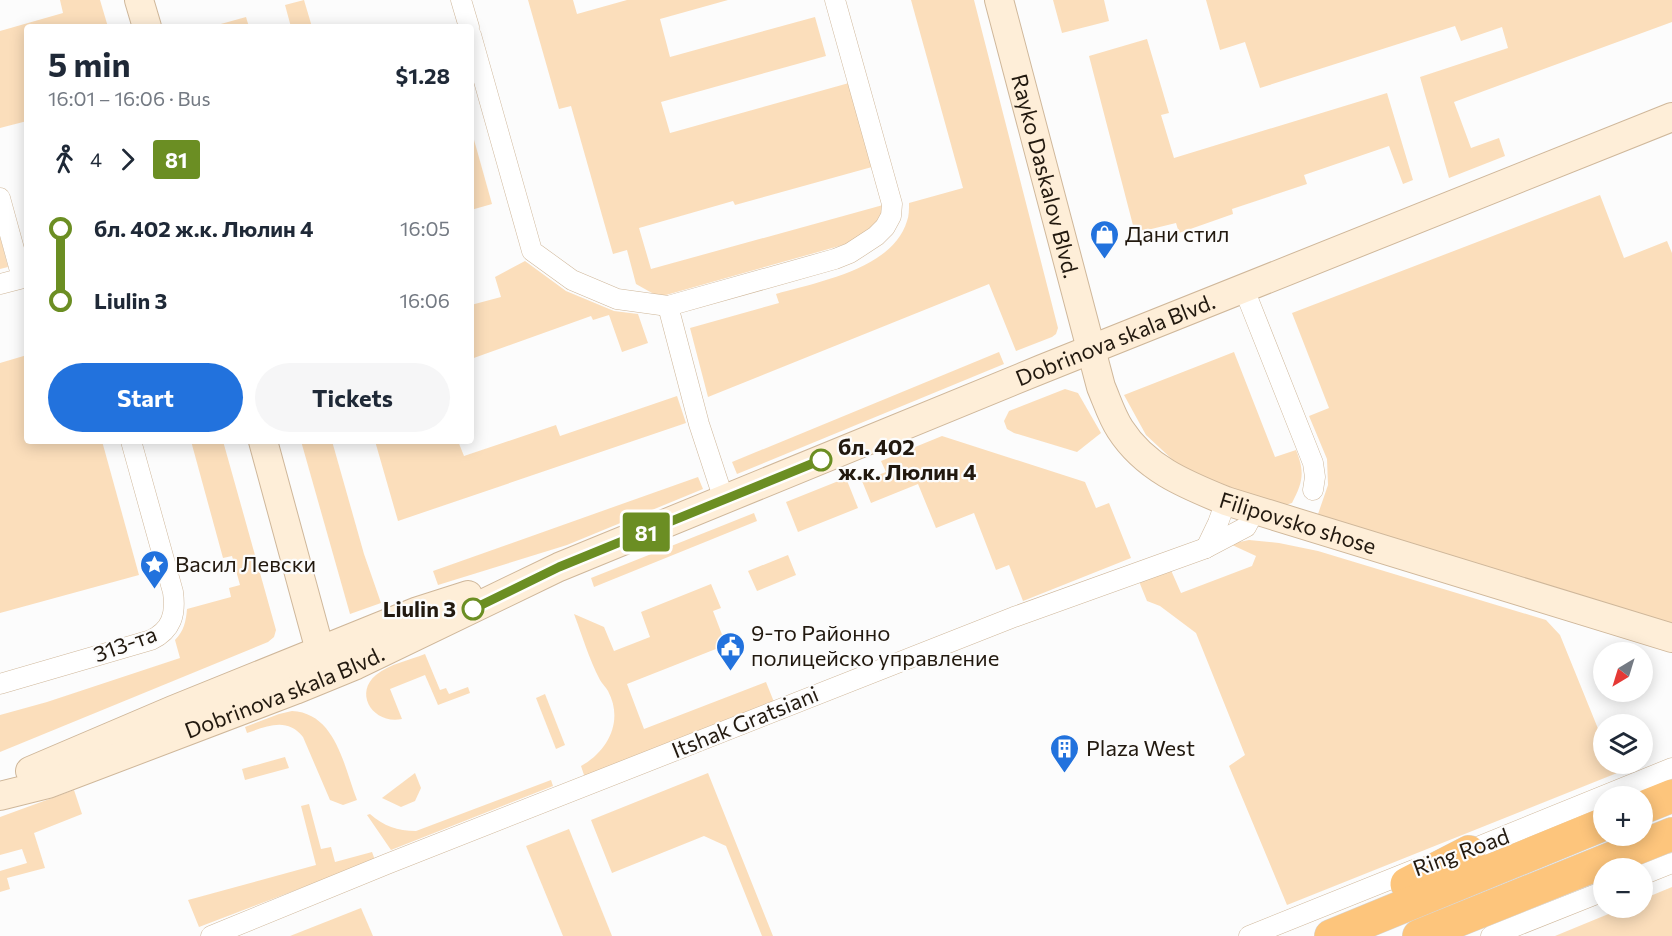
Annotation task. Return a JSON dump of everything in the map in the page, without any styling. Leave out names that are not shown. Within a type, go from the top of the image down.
[{"type":"highway","points":[[1653,804],[1672,796]]},
{"type":"highway","name":"Ring Road","points":[[1331,936],[1593,829]]},
{"type":"highway","points":[[1433,936],[1490,922],[1672,834]]},
{"type":"highway","points":[[1308,936],[1469,852]]},
{"type":"highway","points":[[1419,936],[1490,922]]},
{"type":"main road","points":[[139,0],[146,24]]},
{"type":"main road","name":"Rayko Daskalov Blvd.","points":[[999,0],[1090,350]]},
{"type":"main road","name":"Dobrinova skala Blvd.","points":[[0,796],[48,784],[324,664],[559,567],[1090,350],[1672,117]]},
{"type":"main road","name":"Filipovsko shose","points":[[1090,350],[1101,387],[1118,427],[1134,449],[1167,475],[1226,501],[1672,638]]},
{"type":"main road","points":[[264,444],[324,664]]},
{"type":"main road","name":"Dobrinova skala Blvd.","points":[[0,785],[173,710],[324,664]]},
{"type":"street","points":[[461,0],[468,24]]},
{"type":"street","points":[[474,46],[532,251],[572,280],[617,299],[668,306],[835,259],[864,245],[885,227],[891,216],[892,204],[835,0]]},
{"type":"street","points":[[0,198],[24,274]]},
{"type":"street","points":[[0,284],[24,277]]},
{"type":"street","points":[[1244,289],[1313,463],[1315,477],[1313,490]]},
{"type":"street","points":[[668,306],[699,424],[724,500]]},
{"type":"street","name":"313-та","points":[[0,684],[151,640],[161,635],[168,627],[175,606],[173,592],[132,444]]},
{"type":"street","points":[[1206,548],[1226,501]]},
{"type":"street","name":"Itshak Gratsiani","points":[[211,936],[1014,616],[1206,548],[1246,527],[1255,510]]},
{"type":"street","name":"Ring Road","points":[[1249,936],[1404,872],[1469,852],[1672,768]]},
{"type":"street","points":[[1653,871],[1672,863]]},
{"type":"street","points":[[1490,922],[1593,894]]},
{"type":"shaded area","points":[[60,0],[100,0],[107,24],[24,24],[63,13]]},
{"type":"shaded area","points":[[304,0],[311,24],[290,24],[285,5]]},
{"type":"shaded area","points":[[528,0],[573,0],[577,14],[627,0],[728,0],[660,19],[670,57],[815,17],[826,56],[661,102],[670,133],[849,83],[872,167],[735,205],[733,201],[639,228],[651,269],[883,205],[883,215],[864,239],[659,297],[636,284],[627,250],[613,254],[571,106],[559,109]]},
{"type":"shaded area","points":[[911,0],[974,0],[1058,328],[1056,334],[1016,351],[989,284],[708,397],[690,328],[779,303],[776,294],[832,278],[870,262],[886,251],[899,237],[908,219],[909,203],[963,188]]},
{"type":"shaded area","points":[[1053,0],[1104,0],[1109,21],[1062,33]]},
{"type":"shaded area","points":[[1206,0],[1672,0],[1672,22],[1454,102],[1471,148],[1499,138],[1505,156],[1449,178],[1420,77],[1508,48],[1502,27],[1461,41],[1455,26],[1260,88],[1245,42],[1220,50]]},
{"type":"shaded area","points":[[246,17],[248,24],[221,24]]},
{"type":"shaded area","points":[[24,24],[24,122],[0,128],[0,31]]},
{"type":"shaded area","points":[[1147,39],[1169,113],[1161,115],[1174,158],[1387,93],[1413,180],[1403,184],[1389,146],[1304,175],[1307,184],[1232,209],[1233,214],[1179,233],[1176,223],[1135,233],[1089,56]]},
{"type":"shaded area","points":[[474,140],[492,204],[474,209]]},
{"type":"shaded area","points":[[1600,195],[1624,258],[1667,241],[1672,253],[1672,627],[1317,517],[1328,485],[1327,459],[1309,416],[1329,408],[1292,313]]},
{"type":"shaded area","points":[[0,236],[8,267],[0,269]]},
{"type":"shaded area","points":[[525,261],[566,291],[614,311],[638,314],[648,343],[622,352],[609,315],[593,320],[591,316],[474,358],[474,304],[501,297],[495,277]]},
{"type":"shaded area","points":[[999,352],[1004,364],[737,474],[732,462]]},
{"type":"shaded area","points":[[1234,352],[1275,457],[1296,450],[1302,477],[1292,503],[1279,507],[1228,491],[1175,462],[1146,435],[1124,395]]},
{"type":"shaded area","points":[[24,356],[24,444],[103,444],[139,575],[0,613],[0,363]]},
{"type":"shaded area","points":[[1065,389],[1078,393],[1101,433],[1077,452],[1007,429],[1004,421],[1009,411]]},
{"type":"shaded area","points":[[677,396],[686,423],[398,521],[376,444],[459,444],[464,456],[556,425],[560,436]]},
{"type":"shaded area","points":[[942,436],[1085,482],[1096,508],[1109,503],[1131,558],[1023,601],[1009,565],[996,570],[974,513],[936,528],[918,484],[871,503],[862,481],[886,472],[881,461]]},
{"type":"shaded area","points":[[192,444],[224,444],[276,630],[274,637],[268,642],[0,752],[0,715],[180,658],[175,640],[184,626],[187,609],[231,597],[229,588],[240,585],[232,556],[223,558]]},
{"type":"shaded area","points":[[302,444],[333,444],[364,554],[381,603],[350,614]]},
{"type":"shaded area","points":[[698,477],[703,489],[567,545],[438,585],[433,571]]},
{"type":"shaded area","points":[[846,478],[858,508],[798,532],[786,502]]},
{"type":"shaded area","points":[[754,513],[757,521],[594,587],[591,578]]},
{"type":"shaded area","points":[[1249,540],[1318,551],[1546,620],[1560,635],[1593,716],[1593,774],[1614,774],[1287,905],[1229,766],[1245,755],[1196,633],[1160,606],[1147,601],[1138,579],[1170,568],[1181,593],[1252,566],[1256,556],[1230,544]]},
{"type":"shaded area","points":[[788,555],[796,575],[757,591],[748,571]]},
{"type":"shaded area","points":[[711,584],[721,608],[713,611],[726,645],[627,684],[644,729],[766,682],[774,702],[585,778],[581,766],[591,760],[606,744],[614,724],[614,713],[613,702],[592,664],[574,614],[604,627],[614,651],[650,637],[641,612]]},
{"type":"shaded area","points":[[425,654],[440,690],[446,688],[449,694],[468,687],[470,693],[438,705],[425,675],[390,689],[402,719],[392,720],[375,713],[367,699],[366,691],[369,683],[387,668]]},
{"type":"shaded area","points":[[545,694],[565,745],[556,749],[536,698]]},
{"type":"shaded area","points":[[292,711],[307,714],[319,721],[328,731],[342,758],[357,800],[343,805],[330,800],[303,737],[297,731],[284,725],[277,725],[247,733],[245,727]]},
{"type":"shaded area","points":[[285,757],[289,768],[245,780],[242,769]]},
{"type":"shaded area","points":[[415,773],[421,788],[415,801],[401,807],[382,798]]},
{"type":"shaded area","points":[[708,773],[773,936],[762,936],[726,846],[704,836],[612,873],[591,820]]},
{"type":"shaded area","points":[[551,780],[553,786],[391,850],[367,815],[370,814],[391,827],[416,831]]},
{"type":"shaded area","points":[[74,790],[82,814],[34,833],[45,868],[7,878],[10,889],[0,892],[0,871],[27,863],[22,849],[0,855],[0,817]]},
{"type":"shaded area","points":[[309,804],[321,849],[331,847],[335,862],[372,852],[375,860],[199,927],[188,900],[316,865],[301,806]]},
{"type":"shaded area","points":[[569,829],[612,936],[563,936],[526,846]]},
{"type":"shaded area","points":[[1672,887],[1672,936],[1555,936],[1599,918],[1653,918],[1653,895]]},
{"type":"shaded area","points":[[361,908],[373,936],[290,936]]},
{"type":"bus line","name":"81","points":[[473,609],[559,567],[821,460]]},
{"type":"place","name":"Дани стил","points":[[1104,260]]},
{"type":"place","name":"бл. 402 ж.к. Люлин 4","points":[[821,460]]},
{"type":"place","name":"Васил Левски","points":[[154,590]]},
{"type":"place","name":"Liulin 3","points":[[473,609]]},
{"type":"place","name":"9-то Районно полицейско управление","points":[[730,672]]},
{"type":"place","name":"Plaza West","points":[[1065,774]]}]
